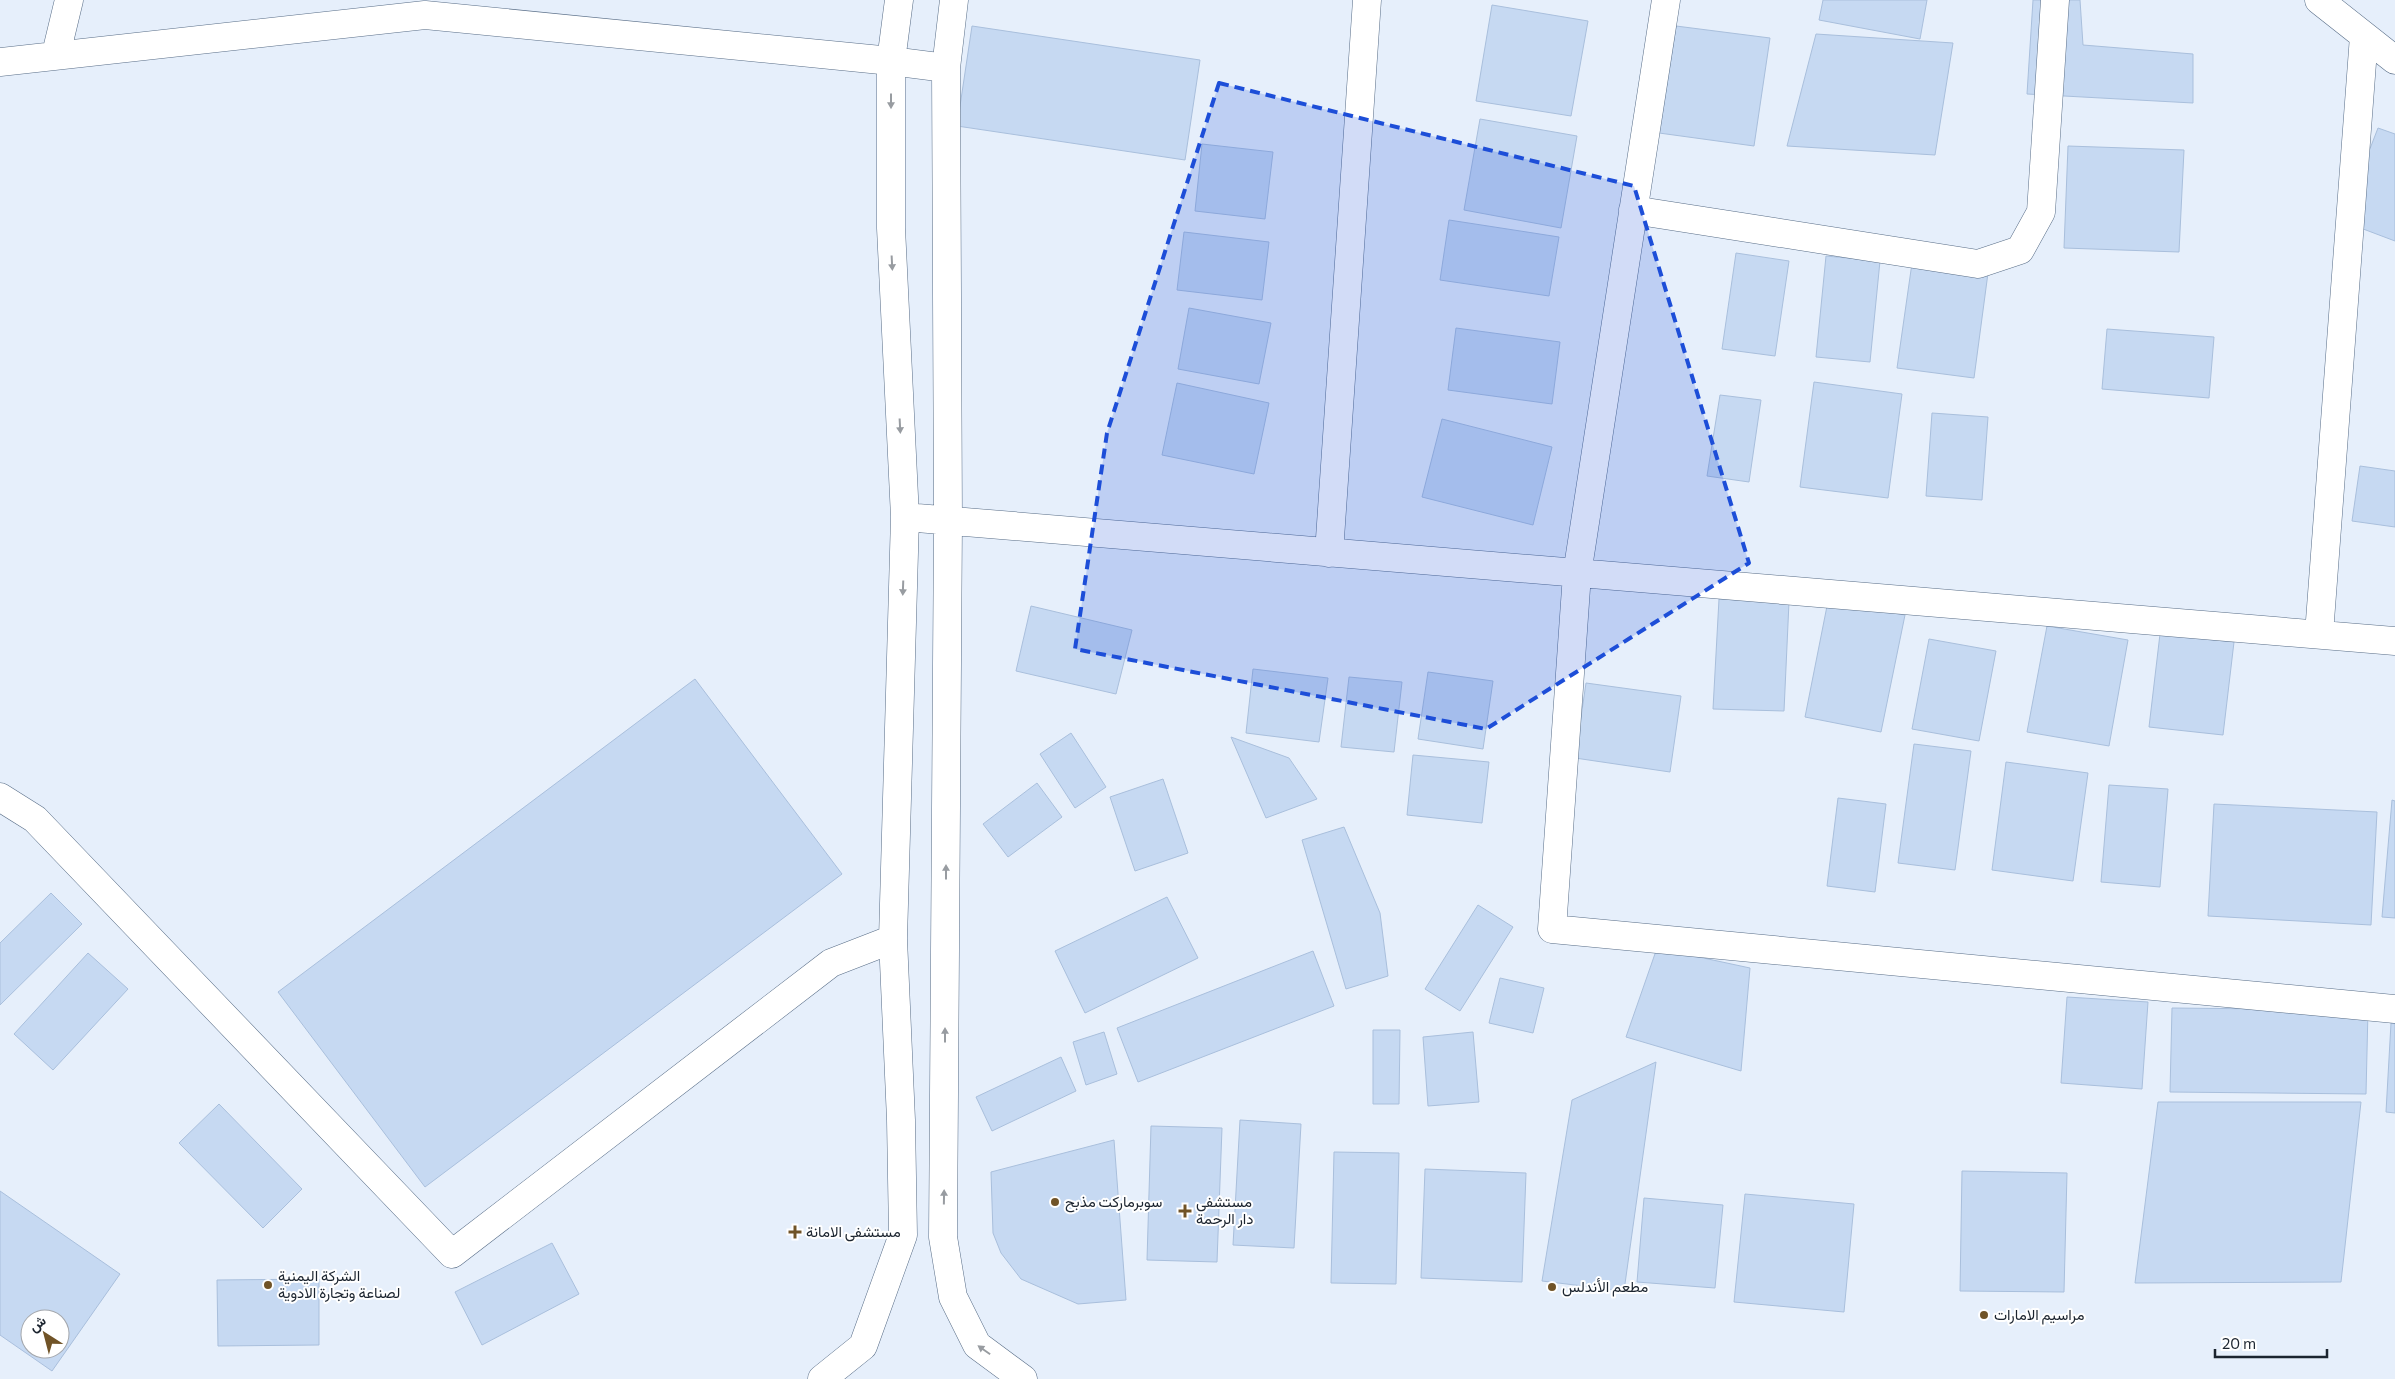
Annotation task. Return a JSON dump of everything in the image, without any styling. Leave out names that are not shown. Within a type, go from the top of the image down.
[{"type":"street","points":[[56,54],[69,0]]},
{"type":"street","points":[[822,1379],[863,1346],[902,1235],[901,1120],[893,939],[905,517],[891,228],[891,61],[899,0]]},
{"type":"street","points":[[954,0],[946,68],[948,522],[943,1236],[953,1297],[977,1345],[1023,1379]]},
{"type":"street","points":[[1329,553],[1367,0]]},
{"type":"street","points":[[1666,0],[1578,574],[1552,930],[2395,1009]]},
{"type":"street","points":[[1633,210],[1978,264],[2020,250],[2041,212],[2055,0]]},
{"type":"street","points":[[2319,0],[2395,60]]},
{"type":"street","points":[[0,62],[427,7],[946,68]]},
{"type":"street","points":[[2319,634],[2364,36]]},
{"type":"street","points":[[905,517],[2395,641]]},
{"type":"street","points":[[0,797],[35,819],[452,1254],[831,963],[893,939]]},
{"type":"highlighted area","points":[[1219,83],[1634,186],[1749,563],[1486,729],[1075,649],[1107,433]]},
{"type":"building","points":[[1823,0],[1927,0],[1920,39],[1819,20]]},
{"type":"building","points":[[2033,0],[2080,0],[2083,45],[2193,54],[2193,103],[2027,94]]},
{"type":"building","points":[[1492,5],[1588,21],[1571,116],[1476,101]]},
{"type":"building","points":[[972,26],[1200,60],[1185,160],[957,126]]},
{"type":"building","points":[[1676,26],[1770,38],[1754,146],[1659,133]]},
{"type":"building","points":[[1816,34],[1953,43],[1935,155],[1787,146]]},
{"type":"building","points":[[1480,119],[1577,136],[1561,228],[1464,210]]},
{"type":"building","points":[[2378,128],[2395,134],[2395,241],[2342,221]]},
{"type":"building","points":[[1202,144],[1273,152],[1265,219],[1195,211]]},
{"type":"building","points":[[2068,146],[2184,150],[2179,252],[2064,248]]},
{"type":"building","points":[[1449,220],[1559,237],[1549,296],[1440,280]]},
{"type":"building","points":[[1184,232],[1269,242],[1262,300],[1177,290]]},
{"type":"building","points":[[1736,253],[1789,261],[1775,356],[1722,349]]},
{"type":"building","points":[[1826,256],[1880,261],[1870,362],[1816,357]]},
{"type":"building","points":[[1912,263],[1988,273],[1974,378],[1897,368]]},
{"type":"building","points":[[1189,308],[1271,323],[1259,384],[1178,369]]},
{"type":"building","points":[[1456,328],[1560,342],[1552,404],[1448,390]]},
{"type":"building","points":[[2107,329],[2214,337],[2209,398],[2102,389]]},
{"type":"building","points":[[1814,382],[1902,394],[1888,498],[1800,487]]},
{"type":"building","points":[[1177,383],[1269,403],[1254,474],[1162,455]]},
{"type":"building","points":[[1720,395],[1761,400],[1749,482],[1707,476]]},
{"type":"building","points":[[1932,413],[1988,417],[1982,500],[1926,496]]},
{"type":"building","points":[[1442,419],[1552,447],[1533,525],[1422,497]]},
{"type":"building","points":[[2360,466],[2395,471],[2395,527],[2352,521]]},
{"type":"building","points":[[1719,599],[1789,602],[1784,711],[1713,709]]},
{"type":"building","points":[[1828,601],[1905,615],[1881,732],[1805,717]]},
{"type":"building","points":[[1031,606],[1132,630],[1116,694],[1016,671]]},
{"type":"building","points":[[2047,626],[2128,640],[2109,746],[2027,732]]},
{"type":"building","points":[[2160,634],[2234,642],[2223,735],[2149,727]]},
{"type":"building","points":[[1929,639],[1996,651],[1979,741],[1912,729]]},
{"type":"building","points":[[1253,669],[1328,678],[1319,742],[1246,733]]},
{"type":"building","points":[[1428,672],[1493,681],[1483,749],[1418,739]]},
{"type":"building","points":[[1349,677],[1402,682],[1394,752],[1341,747]]},
{"type":"building","points":[[695,679],[842,874],[425,1187],[278,992]]},
{"type":"building","points":[[1586,683],[1681,696],[1670,772],[1575,758]]},
{"type":"building","points":[[1071,733],[1106,787],[1075,808],[1040,754]]},
{"type":"building","points":[[1231,737],[1289,758],[1317,799],[1266,818]]},
{"type":"building","points":[[1914,744],[1971,751],[1955,870],[1898,863]]},
{"type":"building","points":[[1413,755],[1489,762],[1482,823],[1407,815]]},
{"type":"building","points":[[2006,762],[2088,773],[2073,881],[1992,870]]},
{"type":"building","points":[[1163,779],[1188,853],[1135,871],[1110,797]]},
{"type":"building","points":[[1037,783],[1062,817],[1008,857],[983,824]]},
{"type":"building","points":[[2109,785],[2168,789],[2160,887],[2101,882]]},
{"type":"building","points":[[1838,798],[1886,804],[1875,892],[1827,886]]},
{"type":"building","points":[[2392,800],[2395,801],[2395,918],[2382,917]]},
{"type":"building","points":[[2214,804],[2377,812],[2371,925],[2208,916]]},
{"type":"building","points":[[1344,827],[1380,913],[1388,976],[1346,989],[1302,840]]},
{"type":"building","points":[[51,893],[82,924],[0,1005],[0,943]]},
{"type":"building","points":[[1167,897],[1198,958],[1085,1013],[1055,951]]},
{"type":"building","points":[[1478,905],[1513,927],[1460,1011],[1425,989]]},
{"type":"building","points":[[1657,948],[1750,968],[1741,1071],[1626,1037]]},
{"type":"building","points":[[1313,951],[1334,1006],[1138,1082],[1117,1028]]},
{"type":"building","points":[[88,953],[128,989],[53,1070],[14,1034]]},
{"type":"building","points":[[1500,978],[1544,988],[1533,1033],[1489,1023]]},
{"type":"building","points":[[2067,997],[2148,1002],[2142,1089],[2061,1083]]},
{"type":"building","points":[[2172,1008],[2368,1010],[2366,1094],[2170,1092]]},
{"type":"building","points":[[2391,1023],[2395,1023],[2395,1113],[2386,1112]]},
{"type":"building","points":[[1373,1030],[1400,1030],[1399,1104],[1373,1104]]},
{"type":"building","points":[[1104,1032],[1117,1074],[1086,1085],[1073,1042]]},
{"type":"building","points":[[1473,1032],[1479,1102],[1428,1106],[1423,1037]]},
{"type":"building","points":[[1061,1057],[1076,1091],[992,1131],[976,1097]]},
{"type":"building","points":[[1656,1062],[1624,1291],[1542,1281],[1572,1100]]},
{"type":"building","points":[[2158,1102],[2361,1102],[2341,1282],[2135,1283]]},
{"type":"building","points":[[219,1104],[302,1189],[263,1228],[179,1143]]},
{"type":"building","points":[[1240,1120],[1301,1124],[1294,1248],[1233,1245]]},
{"type":"building","points":[[1151,1126],[1222,1128],[1217,1262],[1147,1260]]},
{"type":"building","name":"سوبرمارکت مذبح","points":[[1114,1140],[1126,1300],[1078,1304],[1021,1279],[1001,1253],[993,1233],[991,1172]]},
{"type":"building","points":[[1334,1152],[1399,1153],[1396,1284],[1331,1283]]},
{"type":"building","points":[[1425,1169],[1526,1173],[1522,1282],[1421,1278]]},
{"type":"building","points":[[1962,1171],[2067,1173],[2064,1292],[1960,1291]]},
{"type":"building","points":[[0,1191],[120,1274],[70,1345],[70,1309],[20,1309],[20,1349],[0,1335]]},
{"type":"building","points":[[1745,1194],[1854,1204],[1844,1312],[1734,1302]]},
{"type":"building","points":[[1644,1198],[1723,1205],[1715,1288],[1637,1282]]},
{"type":"building","points":[[552,1243],[579,1294],[482,1345],[455,1292]]},
{"type":"building","points":[[319,1279],[319,1345],[218,1346],[217,1280]]},
{"type":"building","points":[[35,1359],[60,1359],[52,1371]]},
{"type":"place","name":"سوبرمارکت مذبح","points":[[1055,1202]]},
{"type":"place","name":"مستشفى دار الرحمة","points":[[1185,1211]]},
{"type":"place","name":"مستشفى الامانة","points":[[795,1232]]},
{"type":"place","name":"الشركة اليمنية لصناعة وتجارة الادوية","points":[[268,1285]]},
{"type":"place","name":"مطعم الأندلس","points":[[1552,1287]]},
{"type":"place","name":"مراسيم الامارات","points":[[1984,1315]]}]
